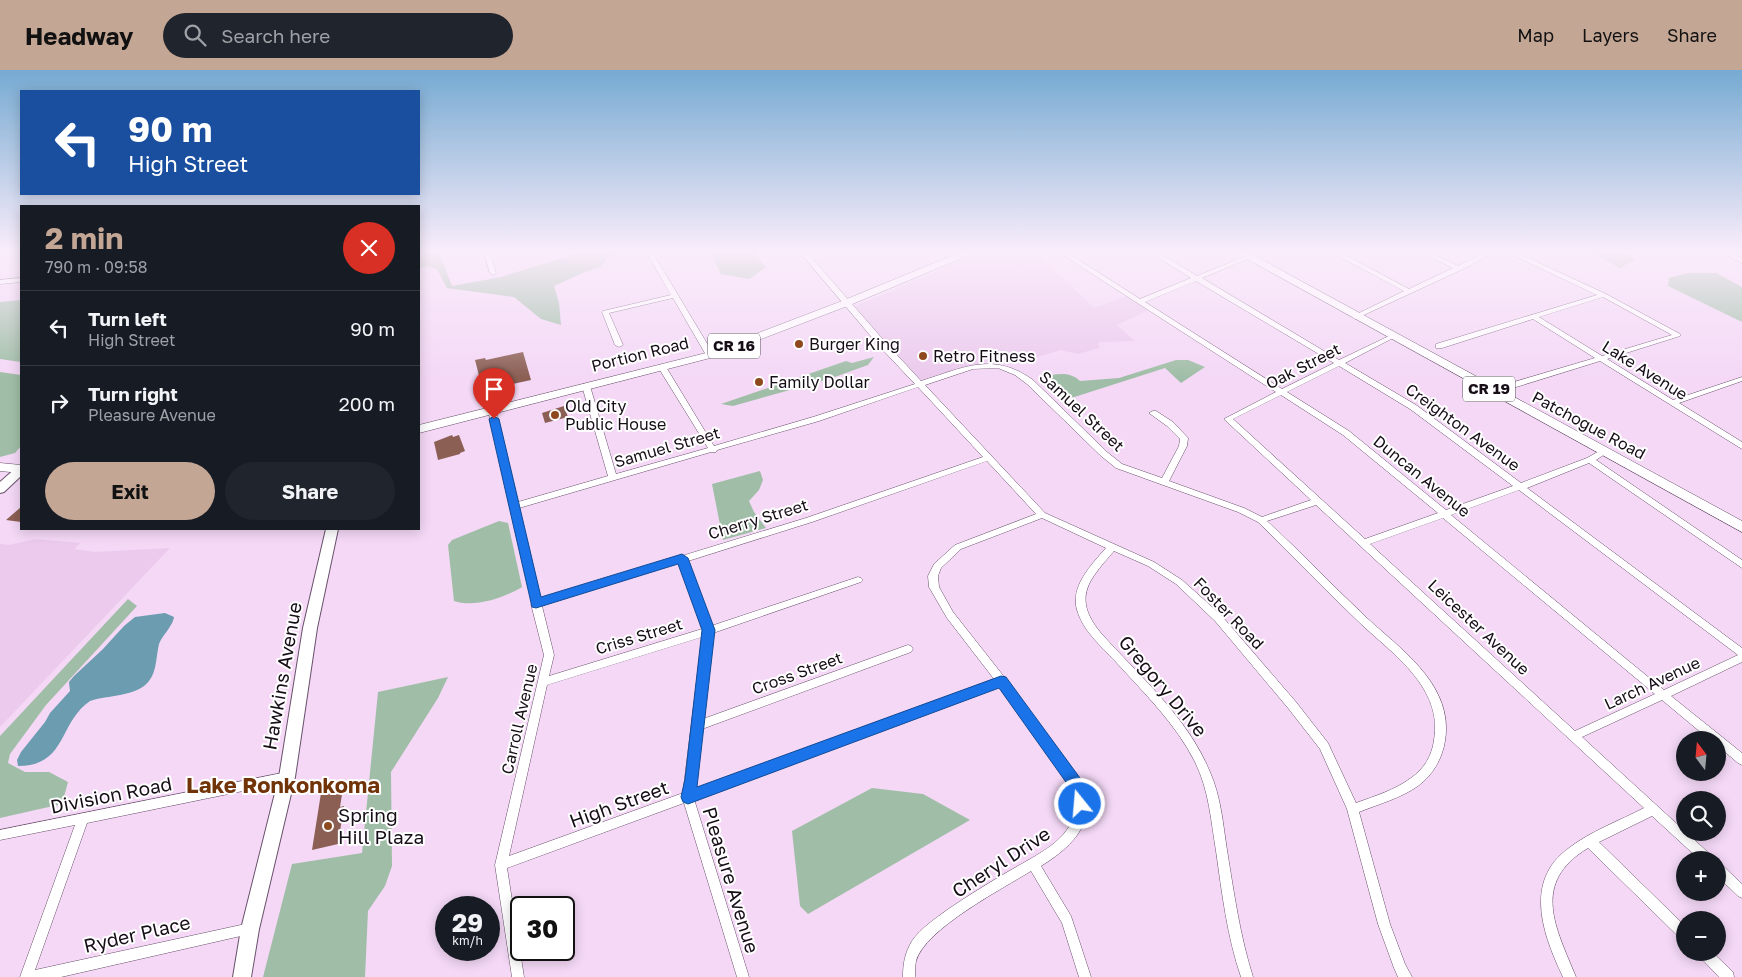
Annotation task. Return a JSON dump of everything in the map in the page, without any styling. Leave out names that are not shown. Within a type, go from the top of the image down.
[{"type":"main road","name":"Portion Road","points":[[420,429],[710,355],[872,292]]},
{"type":"main road","name":"Patchogue Road","points":[[1311,292],[1742,527]]},
{"type":"main road","points":[[0,467],[20,470]]},
{"type":"street","points":[[673,292],[710,355]]},
{"type":"street","points":[[837,292],[846,303]]},
{"type":"street","name":"Duncan Avenue","points":[[1124,292],[1346,433],[1742,760]]},
{"type":"street","points":[[1139,302],[1162,292]]},
{"type":"street","name":"Creighton Avenue","points":[[1220,292],[1413,407],[1742,653]]},
{"type":"street","points":[[1355,317],[1409,292]]},
{"type":"street","points":[[1510,386],[1678,335],[1598,292]]},
{"type":"street","points":[[1439,346],[1604,295]]},
{"type":"street","points":[[619,345],[605,312],[675,296]]},
{"type":"street","name":"Foster Road","points":[[846,303],[1042,516],[1151,564],[1178,582],[1218,618],[1298,712],[1324,746],[1353,809],[1384,924],[1400,968],[1406,977]]},
{"type":"street","name":"Lake Avenue","points":[[1534,317],[1742,446]]},
{"type":"street","name":"Oak Street","points":[[1228,420],[1391,337]]},
{"type":"street","name":"Samuel Street","points":[[515,506],[816,419],[972,367],[992,366],[1005,368],[1018,373],[1030,382],[1104,454],[1119,466],[1241,510],[1261,520],[1409,664],[1426,683],[1435,700],[1441,730],[1439,750],[1432,763],[1421,777],[1400,790],[1353,809]]},
{"type":"street","points":[[662,367],[713,450]]},
{"type":"street","points":[[1672,403],[1742,379]]},
{"type":"street","points":[[586,386],[613,478]]},
{"type":"street","name":"Carroll Avenue","points":[[492,410],[549,655],[501,865],[518,977]]},
{"type":"street","points":[[1153,413],[1170,424],[1184,438],[1183,446],[1164,482]]},
{"type":"street","name":"Leicester Avenue","points":[[1228,420],[1698,851]]},
{"type":"street","points":[[1364,543],[1520,487],[1590,460],[1604,452]]},
{"type":"street","name":"Cherry Street","points":[[536,604],[809,520],[988,458]]},
{"type":"street","points":[[1590,460],[1742,565]]},
{"type":"street","points":[[0,489],[20,471]]},
{"type":"street","points":[[1261,520],[1317,501]]},
{"type":"street","name":"Cheryl Drive","points":[[909,977],[910,962],[917,945],[930,930],[976,897],[1061,846],[1074,832],[1080,814],[1079,798],[1075,783],[1001,681],[950,616],[934,587],[933,576],[937,566],[958,547],[1042,516]]},
{"type":"street","name":"Hawkins Avenue","points":[[242,977],[250,929],[287,777],[310,628],[332,530]]},
{"type":"street","name":"Gregory Drive","points":[[1112,547],[1090,575],[1083,588],[1080,600],[1081,608],[1093,630],[1191,743],[1201,763],[1215,802],[1230,903],[1240,957],[1247,977]]},
{"type":"street","name":"Pleasure Avenue","points":[[682,558],[708,630],[688,797],[743,977]]},
{"type":"street","name":"Criss Street","points":[[542,682],[708,630],[858,580]]},
{"type":"street","name":"Cross Street","points":[[697,726],[908,649]]},
{"type":"street","name":"Larch Avenue","points":[[1574,736],[1742,658]]},
{"type":"street","name":"High Street","points":[[501,865],[1001,681]]},
{"type":"street","name":"Division Road","points":[[0,835],[287,777]]},
{"type":"street","points":[[1570,977],[1556,948],[1547,918],[1547,898],[1554,874],[1559,865],[1572,852],[1654,809]]},
{"type":"street","points":[[26,977],[83,818]]},
{"type":"street","points":[[1590,842],[1676,926]]},
{"type":"street","points":[[1033,864],[1067,920],[1085,977]]},
{"type":"street","points":[[1726,877],[1742,892]]},
{"type":"street","name":"Ryder Place","points":[[32,977],[250,929]]},
{"type":"street","points":[[1712,961],[1728,977]]},
{"type":"shaded area","points":[[888,292],[1078,292],[1094,308],[1128,296],[1149,310],[1117,325],[1135,341],[1099,342],[1099,348],[1078,354],[1061,350],[1027,360],[1017,352],[921,380],[854,307]]},
{"type":"shaded area","points":[[35,539],[81,543],[74,549],[95,552],[170,548],[0,727],[0,544],[9,545]]},
{"type":"green space","points":[[479,292],[556,292],[561,325],[541,319],[514,297]]},
{"type":"green space","points":[[1681,292],[1742,292],[1742,322]]},
{"type":"green space","points":[[20,300],[20,362],[0,359],[0,302]]},
{"type":"green space","points":[[874,357],[868,365],[829,379],[733,406],[721,404],[846,361],[852,363]]},
{"type":"green space","points":[[1176,360],[1188,360],[1205,367],[1181,383],[1165,368],[1062,401],[1040,377],[1066,374],[1080,381],[1119,378]]},
{"type":"green space","points":[[0,372],[20,375],[20,447],[15,453],[0,457]]},
{"type":"green space","points":[[760,471],[763,480],[759,490],[749,501],[754,512],[766,528],[723,540],[712,484]]},
{"type":"green space","points":[[499,521],[508,523],[522,587],[507,595],[480,603],[454,601],[448,545],[452,540]]},
{"type":"green space","points":[[128,599],[137,606],[46,705],[10,754],[8,763],[25,772],[49,772],[68,782],[62,804],[0,818],[0,736]]},
{"type":"green space","points":[[448,677],[438,698],[391,772],[392,866],[385,886],[368,911],[365,977],[263,977],[292,864],[362,853],[378,692]]},
{"type":"green space","points":[[872,788],[923,794],[970,820],[808,914],[800,906],[792,831]]},
{"type":"water","points":[[165,613],[174,617],[159,644],[155,668],[149,681],[144,686],[130,693],[90,701],[72,720],[54,751],[45,759],[34,764],[18,766],[17,760],[21,752],[50,713],[70,691],[69,682],[74,676],[135,617]]},
{"type":"building","points":[[523,352],[531,380],[495,388],[496,390],[483,391],[475,360],[485,358],[486,360]]},
{"type":"building","name":"Old City Public House","points":[[564,406],[568,417],[545,423],[542,413]]},
{"type":"building","points":[[452,435],[453,437],[459,435],[465,451],[438,460],[434,442]]},
{"type":"building","points":[[20,508],[20,522],[6,520]]},
{"type":"building","name":"Spring Hill Plaza","points":[[343,788],[340,807],[344,806],[338,844],[312,850],[321,793]]},
{"type":"place","name":"Burger King","points":[[799,344]]},
{"type":"place","name":"Retro Fitness","points":[[923,356]]},
{"type":"place","name":"Family Dollar","points":[[759,382]]},
{"type":"place","name":"Old City Public House","points":[[555,415]]},
{"type":"place","name":"Spring Hill Plaza","points":[[328,826]]},
{"type":"district","name":"Lake Ronkonkoma","points":[[283,785]]},
{"type":"route","points":[[494,419],[536,604],[682,558],[708,630],[692,779],[688,797],[1001,681],[1075,783],[1080,804]]}]
